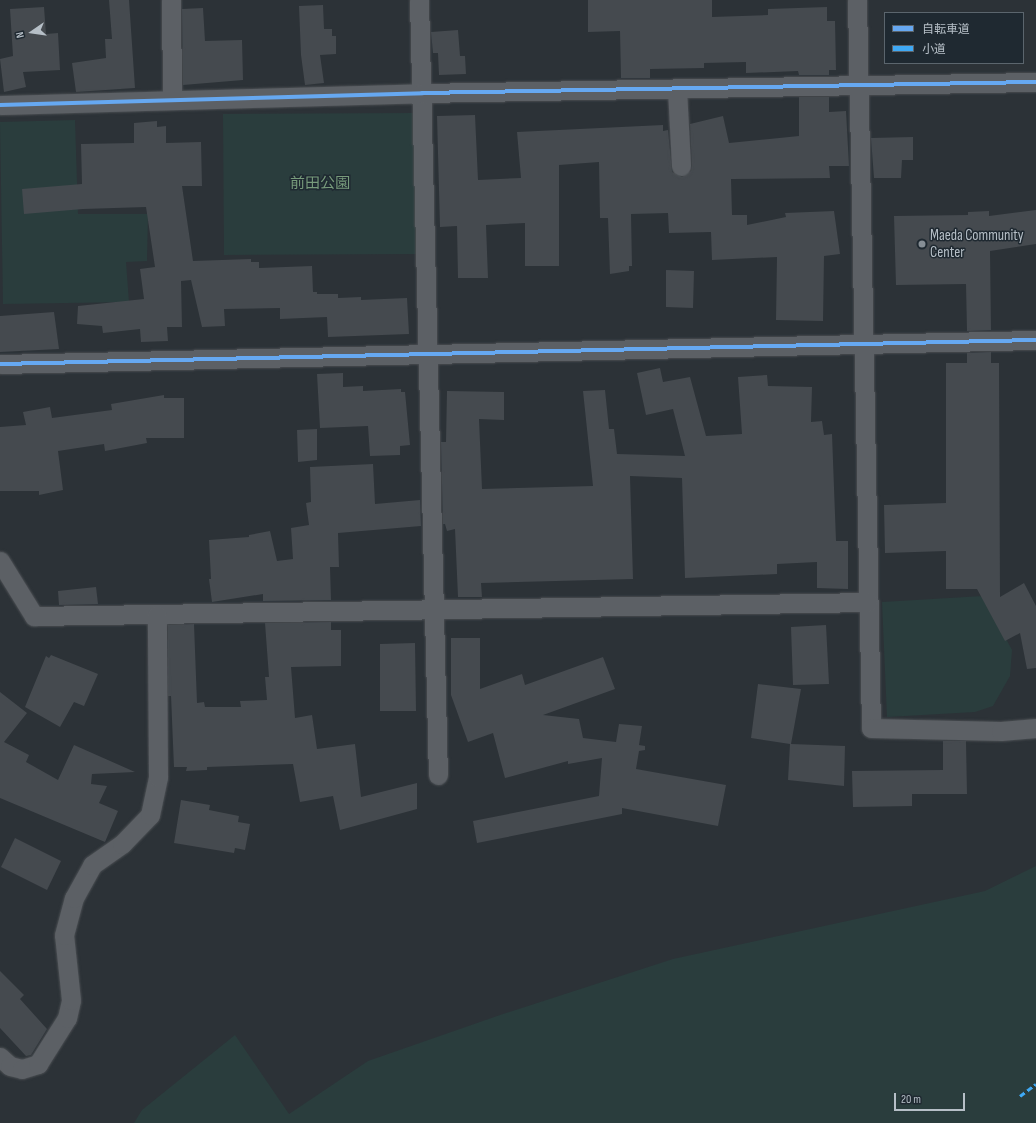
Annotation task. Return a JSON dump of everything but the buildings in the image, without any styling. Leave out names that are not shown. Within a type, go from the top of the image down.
[{"type":"street","points":[[171,0],[172,100]]},
{"type":"street","points":[[420,0],[438,775]]},
{"type":"street","points":[[856,0],[871,728],[1001,732],[1036,728]]},
{"type":"street","points":[[0,104],[422,93],[1036,82]]},
{"type":"street","points":[[677,89],[681,166]]},
{"type":"street","points":[[0,364],[1036,340]]},
{"type":"street","points":[[0,561],[34,616],[868,602]]},
{"type":"street","points":[[0,1056],[10,1066],[22,1069],[38,1064],[67,1018],[71,1000],[64,935],[74,898],[92,865],[122,844],[150,815],[158,777],[157,615]]},
{"type":"green space","name":"前田公園","points":[[415,113],[417,254],[224,255],[223,114]]},
{"type":"green space","points":[[75,120],[78,214],[148,214],[147,261],[126,262],[129,302],[3,304],[0,122]]},
{"type":"green space","points":[[983,596],[1012,650],[1010,676],[993,706],[975,712],[887,717],[882,602]]},
{"type":"green space","points":[[1036,866],[1036,1123],[134,1123],[142,1110],[235,1035],[289,1114],[368,1061],[503,1014],[673,959],[985,891]]},
{"type":"marked path","points":[[1020,1096],[1036,1084]]},
{"type":"cycle path","points":[[0,105],[422,93],[1036,82]]},
{"type":"cycle path","points":[[0,364],[1036,340]]},
{"type":"place","name":"Maeda Community Center","points":[[922,244]]}]
